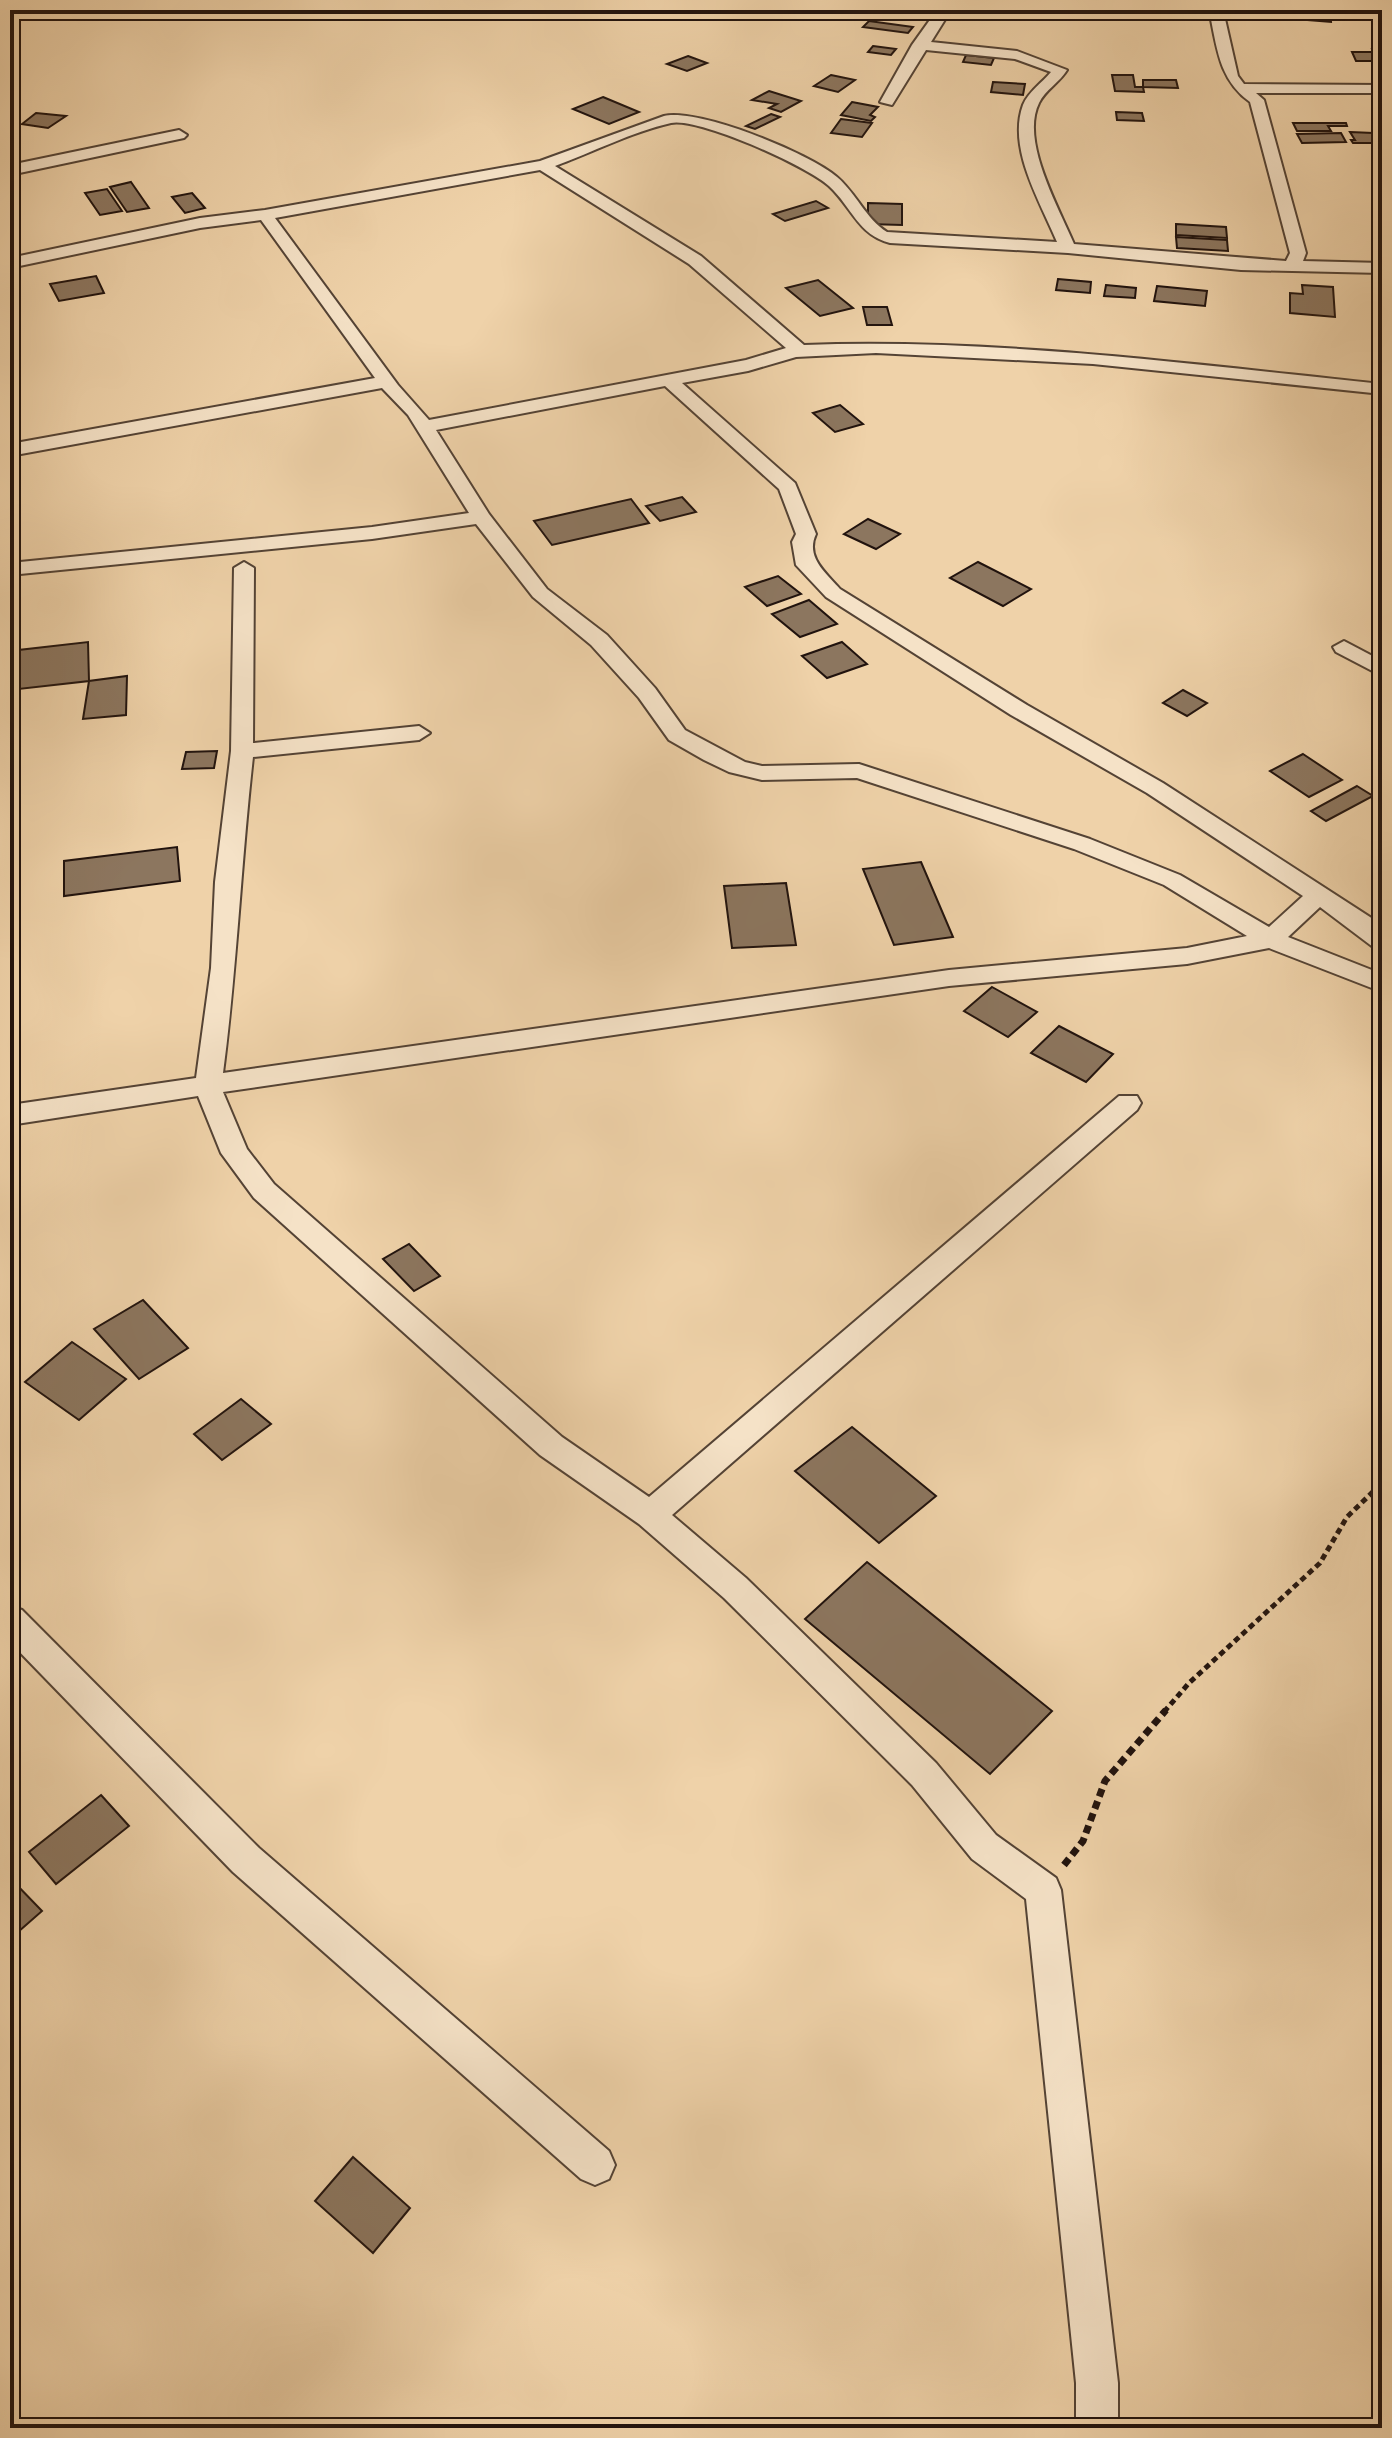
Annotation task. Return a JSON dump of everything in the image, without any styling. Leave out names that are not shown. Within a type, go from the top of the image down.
[{"type":"street","points":[[10,23],[20,10]]},
{"type":"street","points":[[887,102],[919,45],[944,10]]},
{"type":"street","points":[[1216,10],[1231,76],[1240,88],[1257,100],[1260,109],[1269,154],[1298,253],[1291,268]]},
{"type":"street","points":[[919,45],[1017,55],[1060,70],[1032,103],[1026,130],[1029,150],[1068,248]]},
{"type":"street","points":[[1240,88],[1382,89]]},
{"type":"street","points":[[10,263],[200,223],[265,215],[543,165],[669,119],[682,118],[812,165],[845,192],[874,234],[914,240],[1068,248],[1291,268],[1382,268]]},
{"type":"street","points":[[10,170],[179,135]]},
{"type":"street","points":[[543,165],[695,260],[799,350]]},
{"type":"street","points":[[265,215],[425,426],[481,517],[540,593],[599,640],[647,693],[677,735],[737,767],[762,773],[847,770],[869,774],[1144,867],[1172,880],[1271,939],[1382,984]]},
{"type":"street","points":[[425,426],[559,403],[666,378],[743,367],[799,350],[1021,353],[1240,372],[1382,389]]},
{"type":"street","points":[[666,378],[788,487],[804,525],[802,556],[806,565],[833,593],[1019,710],[1155,788],[1382,941]]},
{"type":"street","points":[[10,450],[388,381]]},
{"type":"street","points":[[10,569],[372,533],[481,517]]},
{"type":"street","points":[[244,568],[242,751],[227,882],[224,968],[208,1087],[226,1139],[264,1191],[551,1446],[650,1515],[735,1588],[913,1763],[984,1847],[1043,1890],[1097,2383],[1097,2428]]},
{"type":"street","points":[[1344,647],[1382,670]]},
{"type":"street","points":[[242,751],[419,733]]},
{"type":"street","points":[[10,1115],[571,1030],[801,1002],[949,978],[1187,956],[1271,939],[1317,897]]},
{"type":"street","points":[[650,1515],[1128,1103]]},
{"type":"street","points":[[10,1620],[246,1860],[595,2165]]},
{"type":"path","points":[[1043,1890],[1083,1841],[1105,1781],[1189,1683],[1320,1563],[1347,1517],[1382,1483]]},
{"type":"building","points":[[1307,10],[1330,10],[1331,22],[1308,20]]},
{"type":"building","points":[[869,21],[913,27],[908,33],[863,27]]},
{"type":"building","points":[[873,46],[896,49],[891,55],[868,52]]},
{"type":"building","points":[[1372,49],[1382,49],[1382,61],[1356,61],[1352,52],[1373,52]]},
{"type":"building","points":[[966,55],[994,58],[991,65],[963,62]]},
{"type":"building","points":[[688,56],[707,63],[687,71],[667,64]]},
{"type":"building","points":[[831,75],[855,80],[838,92],[814,86]]},
{"type":"building","points":[[1112,75],[1133,75],[1135,87],[1143,87],[1144,92],[1115,91]]},
{"type":"building","points":[[1143,80],[1176,80],[1178,88],[1143,87]]},
{"type":"building","points":[[993,82],[1025,84],[1023,95],[991,92]]},
{"type":"building","points":[[769,91],[801,101],[781,112],[769,108],[777,104],[752,100]]},
{"type":"building","points":[[603,97],[639,112],[609,124],[573,109]]},
{"type":"building","points":[[852,102],[878,107],[870,115],[875,117],[871,121],[841,115]]},
{"type":"building","points":[[1116,112],[1142,113],[1144,121],[1117,120]]},
{"type":"building","points":[[36,113],[66,116],[48,128],[22,124]]},
{"type":"building","points":[[771,114],[780,117],[755,129],[746,126]]},
{"type":"building","points":[[841,119],[872,123],[862,137],[831,133]]},
{"type":"building","points":[[1293,123],[1346,123],[1347,126],[1328,126],[1331,131],[1297,131]]},
{"type":"building","points":[[1350,132],[1373,133],[1379,143],[1353,143],[1351,140],[1355,140]]},
{"type":"building","points":[[1341,133],[1346,142],[1302,143],[1297,134]]},
{"type":"building","points":[[131,182],[149,208],[127,212],[110,187]]},
{"type":"building","points":[[107,189],[122,211],[100,215],[85,193]]},
{"type":"building","points":[[192,193],[205,208],[185,213],[172,197]]},
{"type":"building","points":[[816,201],[828,208],[785,221],[773,214]]},
{"type":"building","points":[[868,203],[902,204],[902,225],[868,224]]},
{"type":"building","points":[[1176,224],[1226,227],[1227,238],[1176,235]]},
{"type":"building","points":[[1176,237],[1227,240],[1228,251],[1177,248]]},
{"type":"building","points":[[96,276],[104,293],[59,301],[50,284]]},
{"type":"building","points":[[1058,279],[1091,282],[1090,293],[1056,290]]},
{"type":"building","points":[[818,280],[853,308],[820,316],[786,288]]},
{"type":"building","points":[[1106,285],[1136,288],[1135,298],[1104,296]]},
{"type":"building","points":[[1302,285],[1333,287],[1335,317],[1290,313],[1290,293],[1303,294]]},
{"type":"building","points":[[1157,286],[1207,291],[1205,306],[1154,301]]},
{"type":"building","points":[[863,307],[887,307],[892,325],[867,325]]},
{"type":"building","points":[[840,405],[863,424],[835,432],[813,413]]},
{"type":"building","points":[[682,497],[696,512],[660,521],[646,506]]},
{"type":"building","points":[[631,499],[649,523],[552,545],[534,521]]},
{"type":"building","points":[[868,519],[900,534],[876,549],[844,534]]},
{"type":"building","points":[[978,562],[1031,589],[1003,606],[950,578]]},
{"type":"building","points":[[778,576],[801,594],[767,606],[745,587]]},
{"type":"building","points":[[809,600],[837,624],[800,637],[772,614]]},
{"type":"building","points":[[88,642],[89,681],[10,690],[10,651]]},
{"type":"building","points":[[842,642],[867,664],[827,678],[802,656]]},
{"type":"building","points":[[127,676],[126,715],[83,719],[89,681]]},
{"type":"building","points":[[1183,690],[1207,703],[1187,716],[1163,703]]},
{"type":"building","points":[[217,751],[214,768],[182,769],[186,752]]},
{"type":"building","points":[[1303,754],[1342,780],[1309,797],[1270,771]]},
{"type":"building","points":[[1357,786],[1373,796],[1326,821],[1311,811]]},
{"type":"building","points":[[177,847],[180,881],[64,896],[64,861]]},
{"type":"building","points":[[921,862],[953,937],[894,945],[863,869]]},
{"type":"building","points":[[786,883],[796,945],[732,948],[724,886]]},
{"type":"building","points":[[992,987],[1037,1012],[1008,1037],[964,1011]]},
{"type":"building","points":[[1059,1026],[1113,1054],[1086,1082],[1031,1053]]},
{"type":"building","points":[[409,1244],[440,1276],[414,1291],[383,1259]]},
{"type":"building","points":[[143,1300],[188,1348],[139,1379],[94,1329]]},
{"type":"building","points":[[72,1342],[126,1379],[79,1420],[25,1382]]},
{"type":"building","points":[[241,1399],[271,1424],[222,1460],[194,1434]]},
{"type":"building","points":[[852,1427],[936,1496],[879,1543],[795,1471]]},
{"type":"building","points":[[867,1562],[1052,1711],[990,1774],[805,1619]]},
{"type":"building","points":[[101,1795],[129,1826],[56,1884],[29,1852]]},
{"type":"building","points":[[13,1881],[42,1911],[10,1939],[10,1883]]},
{"type":"building","points":[[353,2157],[410,2208],[373,2253],[315,2201]]}]
